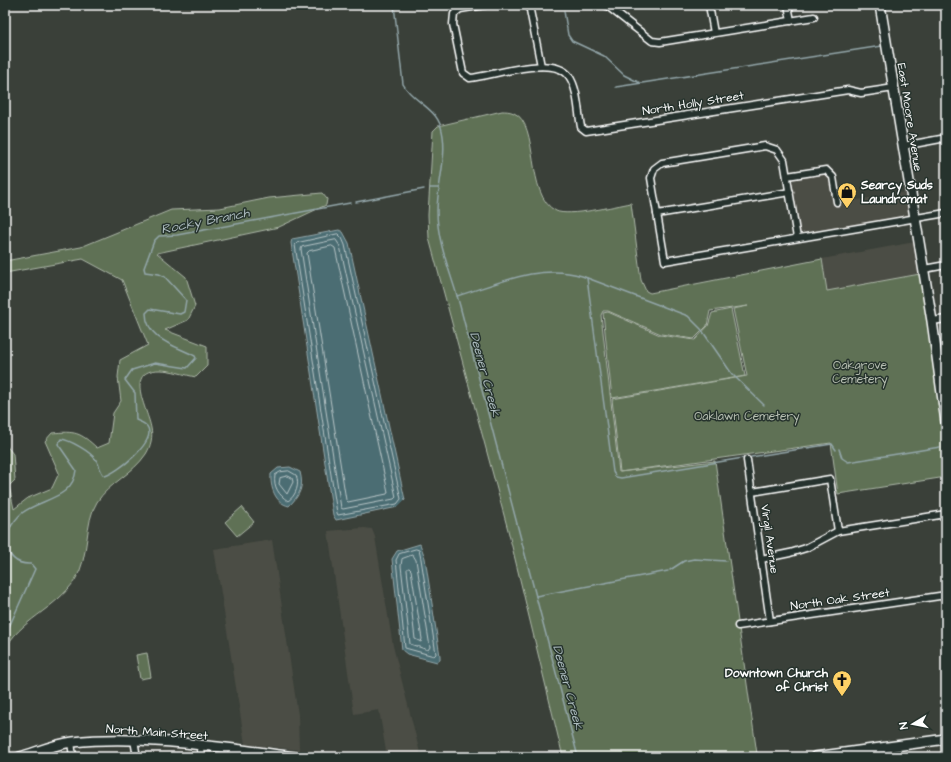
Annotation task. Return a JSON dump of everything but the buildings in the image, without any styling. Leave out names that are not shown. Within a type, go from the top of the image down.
[{"type":"street","name":"North Holly Street","points":[[485,5],[460,9],[454,14],[453,24],[462,69],[466,76],[474,78],[541,66],[560,68],[568,75],[573,85],[581,127],[586,131],[848,90],[861,93],[894,88]]},
{"type":"street","points":[[529,5],[541,66]]},
{"type":"street","points":[[606,5],[652,42],[714,34],[814,17]]},
{"type":"street","points":[[614,12],[618,5]]},
{"type":"street","points":[[709,5],[714,34]]},
{"type":"street","points":[[788,5],[791,21]]},
{"type":"street","name":"East Moore Avenue","points":[[880,5],[944,388],[946,422]]},
{"type":"street","points":[[903,146],[946,138]]},
{"type":"street","points":[[797,238],[782,154],[777,150],[765,146],[662,163],[654,169],[651,178],[665,261],[915,218],[946,212]]},
{"type":"street","points":[[787,176],[826,170],[833,177],[837,202]]},
{"type":"street","points":[[657,214],[790,192]]},
{"type":"street","points":[[924,269],[946,265]]},
{"type":"street","points":[[932,321],[946,319]]},
{"type":"street","name":"Virgil Avenue","points":[[747,460],[770,621]]},
{"type":"street","points":[[752,492],[830,479],[838,531]]},
{"type":"street","points":[[761,559],[783,555],[806,548],[838,531],[946,514]]},
{"type":"street","name":"North Oak Street","points":[[738,626],[946,595]]},
{"type":"street","points":[[815,757],[946,739]]},
{"type":"street","points":[[134,740],[137,757]]},
{"type":"street","name":"North Main Street","points":[[20,757],[71,742],[134,740],[295,757]]},
{"type":"street","points":[[71,742],[73,757]]},
{"type":"street","points":[[200,746],[201,757]]},
{"type":"shaded area","points":[[823,173],[829,177],[833,204],[906,192],[910,216],[799,234],[790,178]]},
{"type":"shaded area","points":[[915,242],[920,274],[827,291],[822,259]]},
{"type":"shaded area","points":[[364,528],[372,529],[375,537],[393,646],[421,757],[387,757],[379,710],[354,714],[328,531]]},
{"type":"shaded area","points":[[272,540],[298,715],[299,750],[245,744],[214,549]]},
{"type":"green space","points":[[502,111],[514,113],[522,120],[531,145],[540,191],[546,203],[556,211],[562,213],[581,212],[631,203],[641,280],[646,291],[650,293],[822,259],[827,291],[920,274],[946,443],[946,477],[838,494],[831,443],[625,471],[715,461],[757,754],[755,756],[563,757],[508,530],[429,238],[428,215],[433,131],[438,126]],"holes":[[[748,306],[733,309],[747,376],[612,399],[620,472],[601,315],[603,311],[608,311],[661,334],[694,339],[707,326],[710,311]]]},
{"type":"green space","points":[[322,193],[327,199],[326,205],[279,227],[157,253],[186,277],[195,306],[188,320],[165,330],[207,346],[207,366],[196,377],[164,370],[149,372],[143,376],[140,383],[140,392],[152,431],[148,451],[135,467],[108,489],[97,502],[90,519],[83,561],[75,580],[58,599],[19,631],[5,650],[5,444],[13,454],[15,480],[9,486],[14,509],[28,498],[52,488],[59,473],[45,441],[52,433],[66,432],[77,434],[97,448],[109,443],[113,413],[121,401],[118,377],[120,360],[148,345],[122,280],[83,259],[5,273],[5,261],[81,247],[171,210],[220,208],[269,198]]},
{"type":"green space","points":[[731,309],[745,376],[612,398],[603,313],[608,312],[660,335],[695,340],[708,326],[712,313]]},
{"type":"green space","points":[[242,507],[254,522],[237,536],[225,522]]},
{"type":"green space","points":[[147,653],[151,677],[140,679],[136,655]]},
{"type":"water","points":[[339,230],[343,232],[349,243],[405,500],[398,507],[336,520],[333,515],[291,243],[292,239]]},
{"type":"water","points":[[290,467],[300,472],[302,482],[296,498],[289,506],[280,502],[274,494],[271,484],[271,474],[278,468]]},
{"type":"water","points":[[420,544],[425,558],[440,656],[440,660],[437,662],[407,654],[402,650],[392,559],[397,551]]},
{"type":"waterway","name":"Deener Creek","points":[[394,5],[403,84],[412,95],[434,114],[441,127],[444,147],[437,211],[439,235],[460,306],[578,757]]},
{"type":"waterway","points":[[564,11],[568,35],[572,41],[604,56],[624,75],[640,83]]},
{"type":"waterway","points":[[616,87],[882,46]]},
{"type":"waterway","name":"Deener Creek","points":[[430,188],[438,188]]},
{"type":"waterway","name":"Rocky Branch","points":[[356,202],[424,189]]},
{"type":"waterway","name":"Rocky Branch","points":[[5,536],[22,513],[63,492],[74,480],[76,470],[58,444],[61,439],[75,444],[90,453],[96,460],[105,476],[118,469],[141,449],[149,434],[147,426],[136,420],[135,393],[125,380],[132,370],[155,363],[187,368],[196,358],[195,356],[171,345],[156,335],[147,322],[146,313],[150,309],[180,314],[184,312],[186,300],[165,277],[159,274],[145,272],[144,268],[154,241],[159,236],[177,235],[350,203]]},
{"type":"waterway","points":[[457,296],[503,281],[535,273],[566,273],[582,276],[688,316],[701,329],[732,374],[764,405]]},
{"type":"waterway","points":[[587,278],[613,472],[616,477],[621,478],[743,458]]},
{"type":"waterway","points":[[751,457],[832,444],[836,450]]},
{"type":"waterway","points":[[839,449],[842,458],[848,462],[940,447]]},
{"type":"waterway","name":"Rocky Branch","points":[[5,541],[8,551],[17,561],[31,564],[35,569],[5,636]]},
{"type":"waterway","points":[[670,570],[684,561],[694,559],[726,561]]},
{"type":"waterway","points":[[536,596],[668,571]]},
{"type":"place","name":"Searcy Suds Laundromat","points":[[847,209]]},
{"type":"place","name":"Downtown Church of Christ","points":[[842,697]]},
{"type":"park label","name":"Oakgrove Cemetery","points":[[860,372]]},
{"type":"park label","name":"Oaklawn Cemetery","points":[[747,416]]}]
